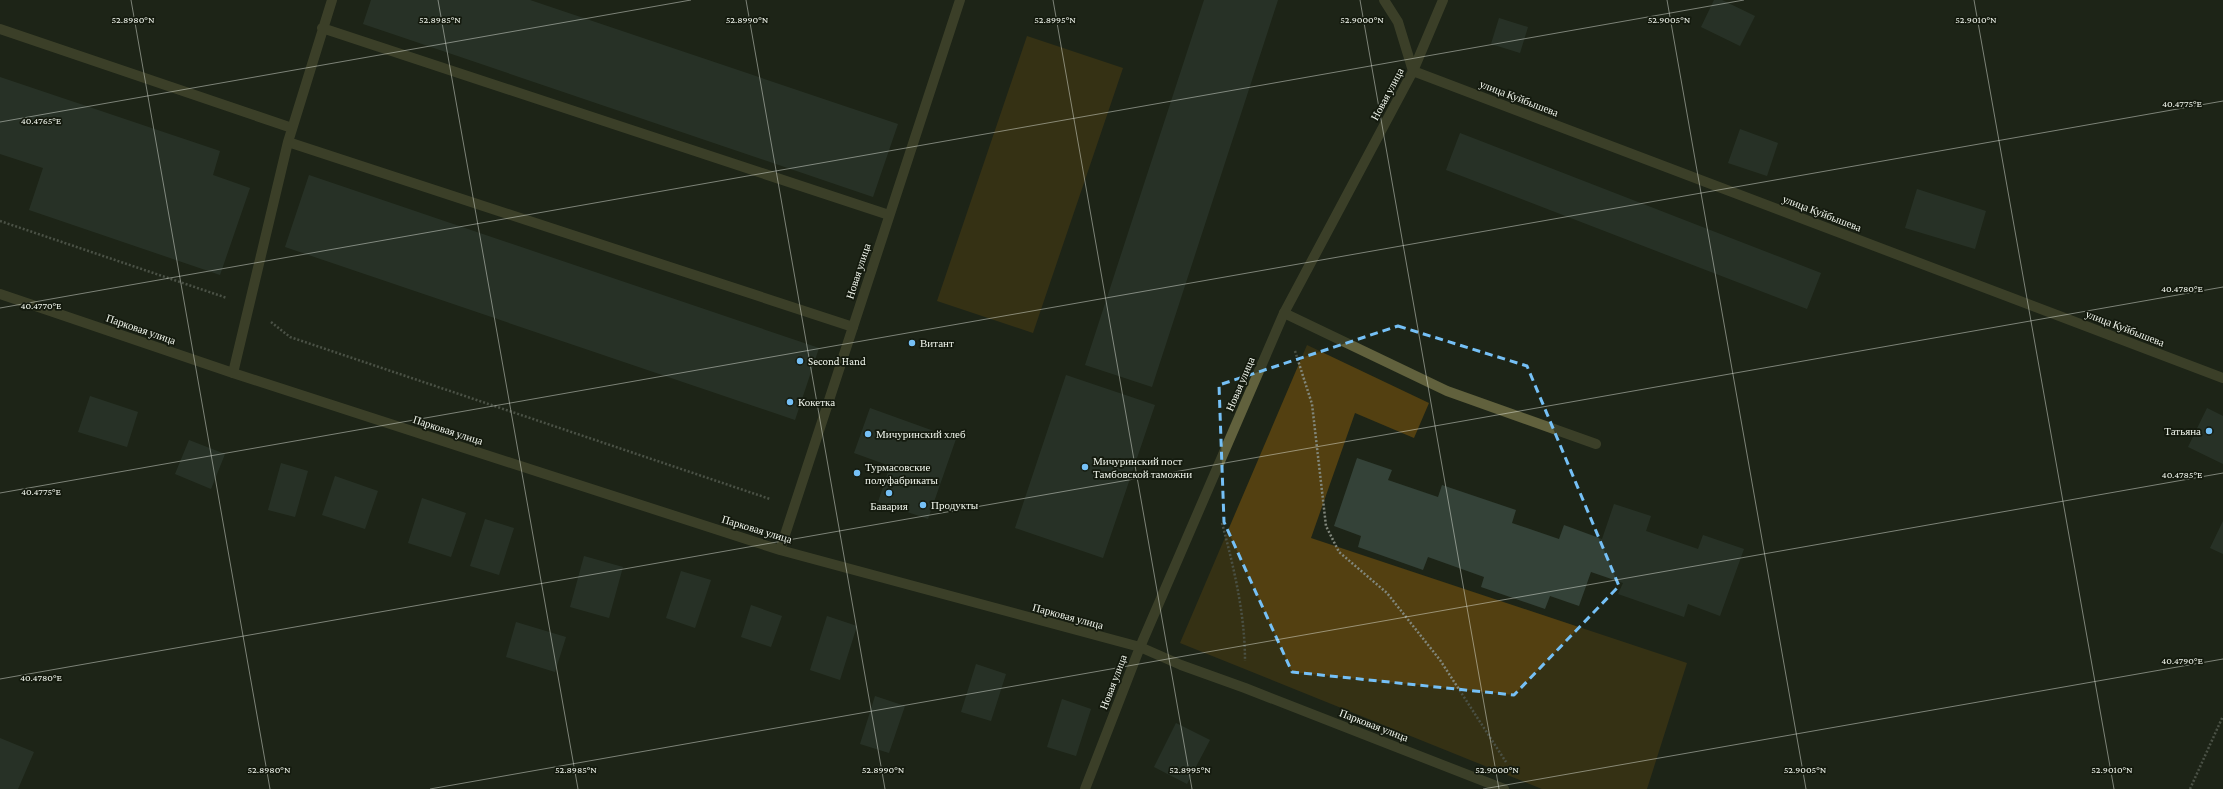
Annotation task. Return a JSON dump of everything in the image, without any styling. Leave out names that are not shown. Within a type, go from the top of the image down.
[{"type":"street","points":[[233,373],[288,142],[322,28],[332,0]]},
{"type":"street","name":"Новая улица","points":[[780,550],[960,0]]},
{"type":"street","points":[[1384,0],[1398,22],[1413,71]]},
{"type":"street","name":"Новая улица","points":[[1085,789],[1140,647],[1284,313],[1413,71],[1444,0]]},
{"type":"street","points":[[0,28],[292,128]]},
{"type":"street","points":[[322,28],[889,215]]},
{"type":"street","name":"улица Куйбышева","points":[[1413,71],[2223,378]]},
{"type":"street","points":[[288,142],[852,327]]},
{"type":"street","name":"Парковая улица","points":[[0,294],[233,373],[780,550],[1140,647],[1180,665],[1245,688],[1504,789]]},
{"type":"street","points":[[1284,313],[1448,392],[1596,444]]},
{"type":"path","points":[[0,221],[249,306],[290,337],[794,508]]},
{"type":"path","points":[[1284,313],[1312,404],[1326,526],[1339,552],[1387,593],[1440,660],[1506,763]]},
{"type":"path","points":[[1210,483],[1231,556],[1245,631],[1245,688]]},
{"type":"path","points":[[2190,789],[2223,716]]},
{"type":"highlighted area","points":[[1398,326],[1527,366],[1619,586],[1514,695],[1292,672],[1224,522],[1219,385]]},
{"type":"shaded area","points":[[1027,36],[1123,68],[1033,333],[937,301]]},
{"type":"shaded area","points":[[1307,345],[1429,403],[1414,438],[1355,413],[1311,538],[1687,663],[1647,789],[1542,789],[1180,643]]},
{"type":"building","points":[[371,0],[530,0],[898,124],[873,197],[363,24]]},
{"type":"building","points":[[1204,0],[1278,0],[1152,387],[1085,365]]},
{"type":"building","points":[[1714,0],[1722,0],[1755,16],[1740,46],[1701,27]]},
{"type":"building","points":[[1499,18],[1528,27],[1520,53],[1491,44]]},
{"type":"building","points":[[0,77],[220,151],[213,175],[250,188],[220,275],[29,210],[43,168],[0,154]]},
{"type":"building","points":[[1740,129],[1778,143],[1767,176],[1728,163]]},
{"type":"building","points":[[1460,133],[1821,273],[1807,309],[1446,170]]},
{"type":"building","points":[[309,175],[819,348],[795,420],[285,247]]},
{"type":"building","points":[[1917,189],[1986,211],[1975,249],[1905,228]]},
{"type":"building","name":"Мичуринский пост Тамбовской таможни","points":[[1066,375],[1155,405],[1103,558],[1015,528]]},
{"type":"building","points":[[90,396],[138,412],[127,447],[78,432]]},
{"type":"building","points":[[870,408],[956,439],[928,519],[878,502],[890,466],[854,453]]},
{"type":"building","name":"Татьяна","points":[[2207,408],[2223,416],[2223,464],[2188,447]]},
{"type":"building","points":[[189,440],[225,454],[211,489],[175,474]]},
{"type":"building","points":[[1357,458],[1392,470],[1388,480],[1438,497],[1442,485],[1516,510],[1512,523],[1559,539],[1564,525],[1602,539],[1614,504],[1651,516],[1646,531],[1698,549],[1703,535],[1744,549],[1720,616],[1688,604],[1684,617],[1618,594],[1623,583],[1591,572],[1579,606],[1550,596],[1545,609],[1481,587],[1484,577],[1428,557],[1423,570],[1358,547],[1361,536],[1334,526]]},
{"type":"building","points":[[281,463],[308,471],[295,517],[268,510]]},
{"type":"building","points":[[335,476],[378,491],[365,529],[322,515]]},
{"type":"building","points":[[422,498],[466,513],[451,557],[408,543]]},
{"type":"building","points":[[485,519],[514,528],[499,575],[470,566]]},
{"type":"building","points":[[2223,521],[2223,554],[2210,548]]},
{"type":"building","points":[[584,556],[623,567],[609,618],[570,607]]},
{"type":"building","points":[[681,571],[711,580],[695,628],[666,618]]},
{"type":"building","points":[[751,605],[782,616],[771,647],[741,637]]},
{"type":"building","points":[[827,616],[857,626],[840,680],[810,670]]},
{"type":"building","points":[[516,622],[566,637],[555,672],[506,657]]},
{"type":"building","points":[[976,664],[1006,674],[991,721],[961,712]]},
{"type":"building","points":[[875,696],[905,706],[889,753],[860,744]]},
{"type":"building","points":[[1062,699],[1091,709],[1076,756],[1047,747]]},
{"type":"building","points":[[1176,723],[1210,740],[1187,784],[1154,767]]},
{"type":"building","points":[[0,738],[34,752],[18,789],[0,789]]},
{"type":"place","name":"Витант","points":[[912,343]]},
{"type":"place","name":"Second Hand","points":[[800,361]]},
{"type":"place","name":"Кокетка","points":[[790,402]]},
{"type":"place","name":"Татьяна","points":[[2209,431]]},
{"type":"place","name":"Мичуринский хлеб","points":[[868,434]]},
{"type":"place","name":"Мичуринский пост Тамбовской таможни","points":[[1085,467]]},
{"type":"place","name":"Турмасовские полуфабрикаты","points":[[857,473]]},
{"type":"place","name":"Бавария","points":[[889,493]]},
{"type":"place","name":"Продукты","points":[[923,505]]}]
